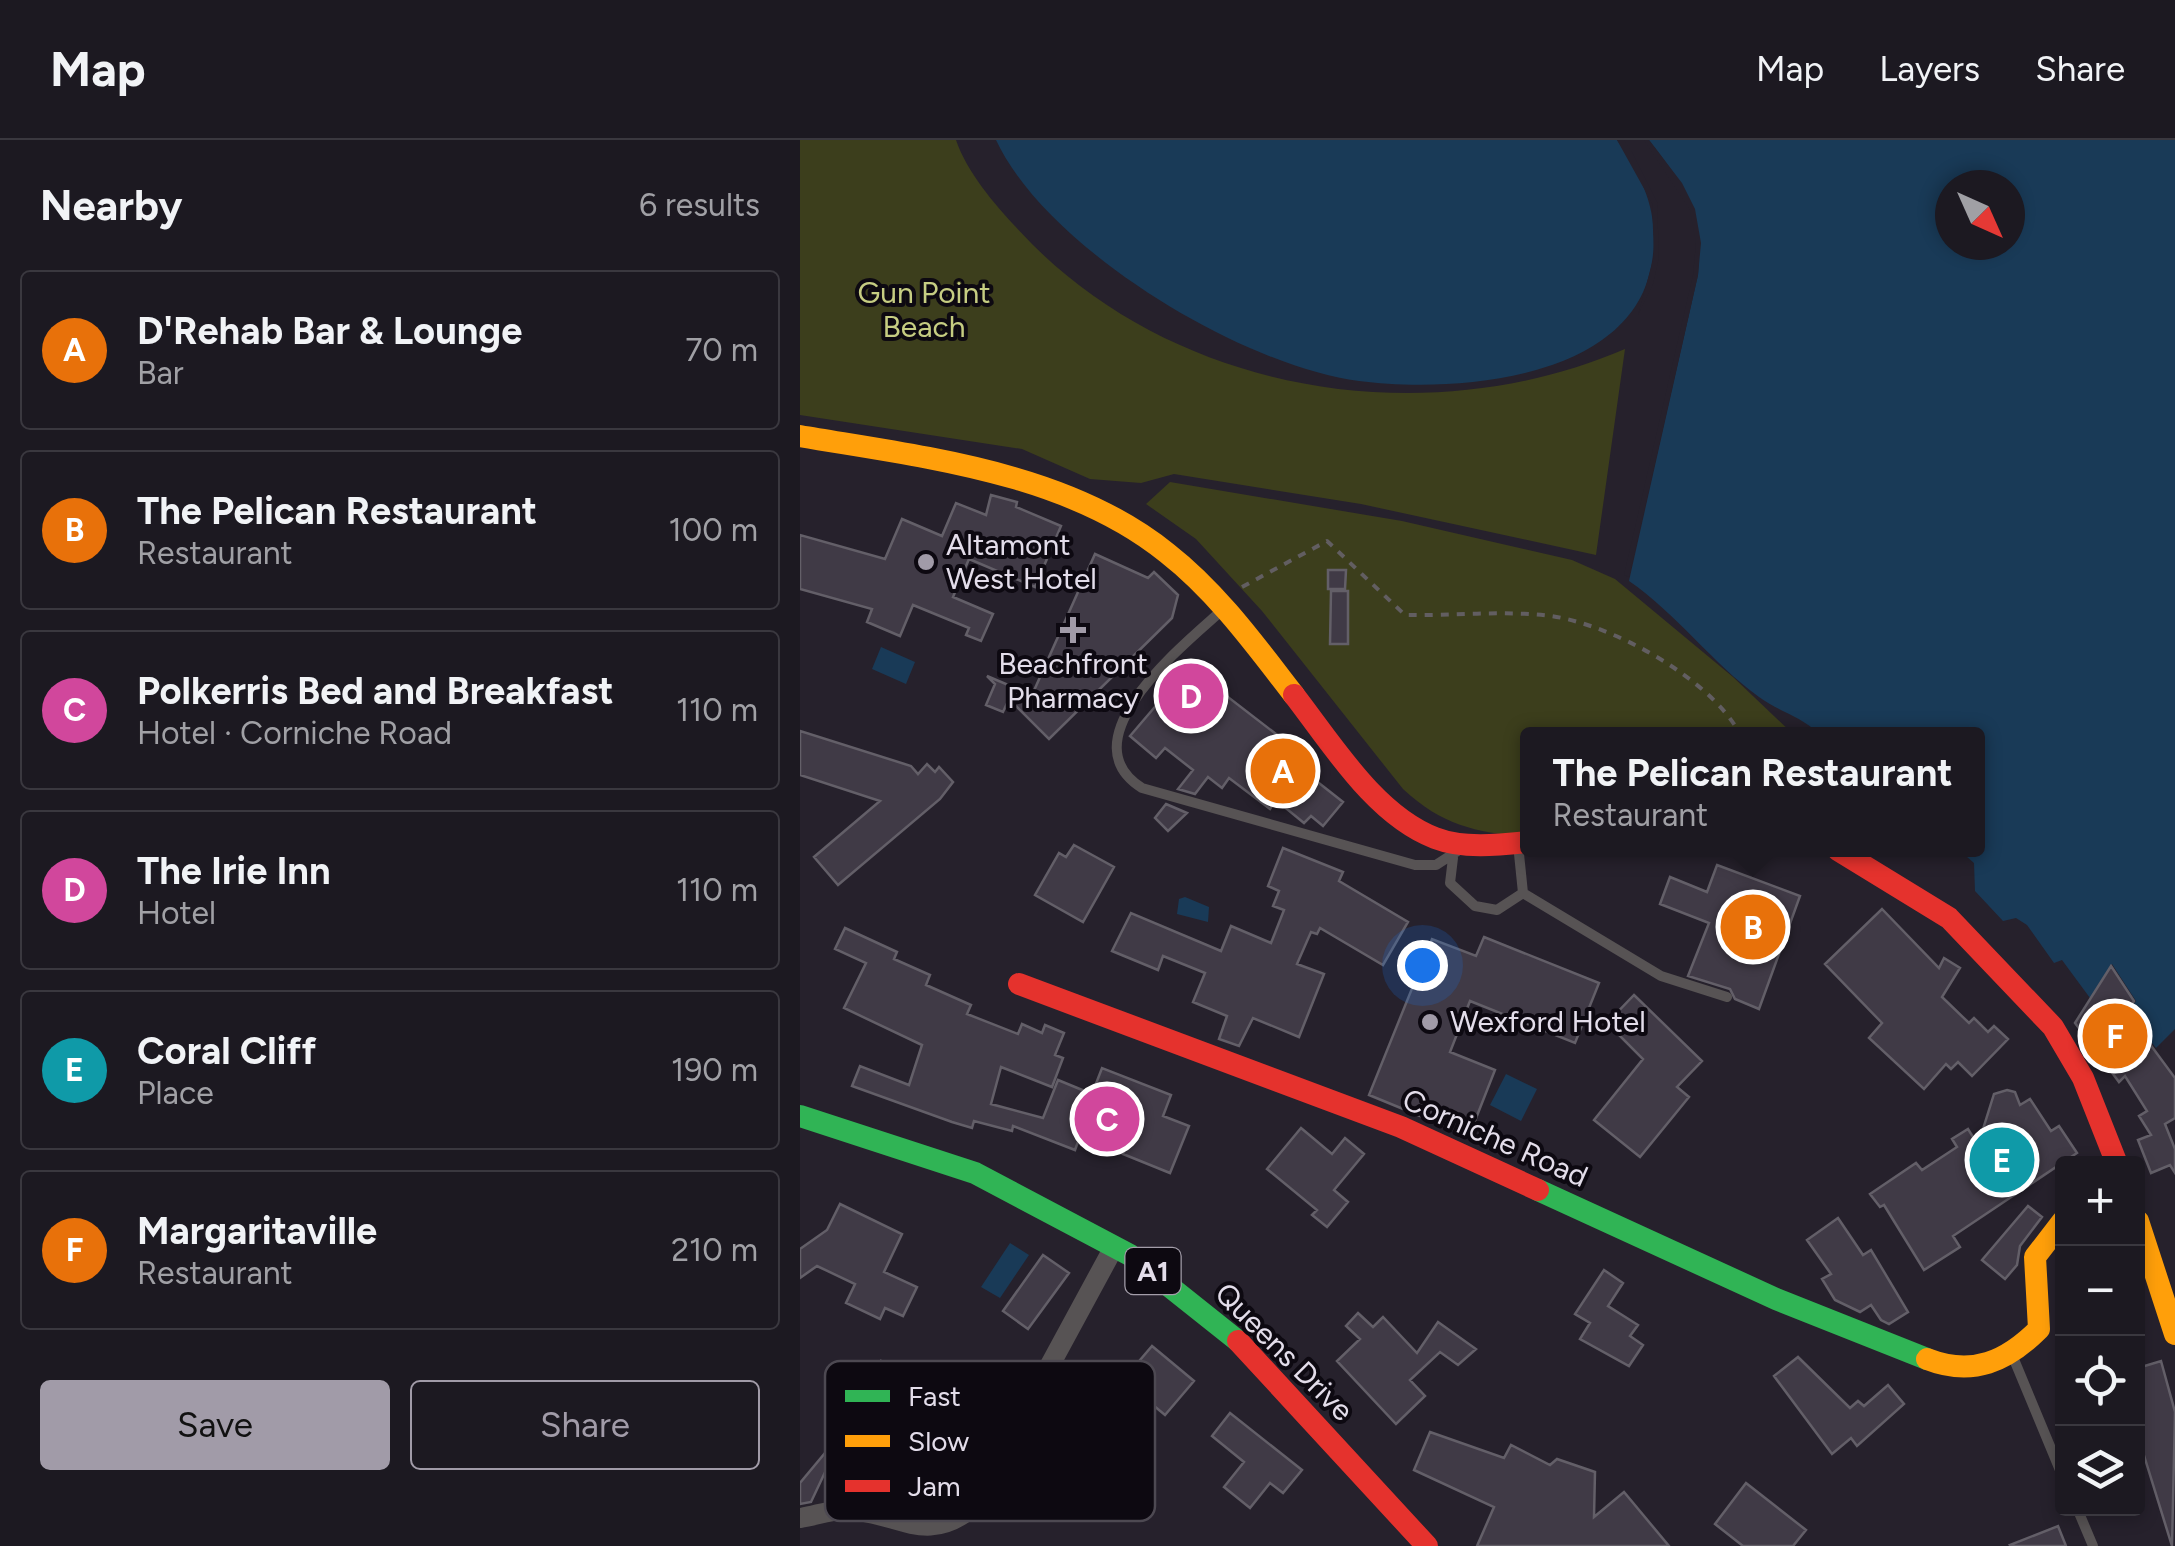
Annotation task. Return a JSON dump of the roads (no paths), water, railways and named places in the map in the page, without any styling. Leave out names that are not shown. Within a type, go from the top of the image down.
[{"type":"main road","points":[[800,436],[1038,489],[1094,509],[1143,535],[1174,559],[1220,608],[1384,801],[1459,850],[1520,843]]},
{"type":"main road","points":[[1849,857],[1948,918],[2053,1026],[2083,1078],[2113,1156]]},
{"type":"main road","name":"Corniche Road","points":[[1019,984],[1400,1127],[1776,1299],[1940,1364],[1975,1366],[2012,1356]]},
{"type":"main road","name":"Queens Drive","points":[[800,1116],[975,1172],[1160,1276],[1241,1344],[1427,1546]]},
{"type":"main road","points":[[2012,1356],[2039,1329],[2035,1257],[2055,1231]]},
{"type":"main road","points":[[2145,1242],[2175,1334]]},
{"type":"street","points":[[1052,1361],[1114,1247]]},
{"type":"street","points":[[800,1518],[825,1514]]},
{"type":"street","points":[[887,1521],[926,1531],[955,1521]]},
{"type":"lane","points":[[1220,608],[1157,670],[1134,700],[1117,737],[1119,761],[1127,778],[1142,788],[1415,865],[1436,865],[1459,850]]},
{"type":"lane","points":[[1459,850],[1450,882],[1476,906],[1498,910],[1523,893]]},
{"type":"lane","points":[[1523,857],[1523,893]]},
{"type":"lane","points":[[1523,893],[1661,976],[1727,997]]},
{"type":"lane","points":[[2012,1356],[2055,1458]]},
{"type":"lane","points":[[2081,1516],[2094,1546]]},
{"type":"water","points":[[996,140],[1617,140],[1636,170],[1648,200],[1654,232],[1651,267],[1636,305],[1609,335],[1574,356],[1532,371],[1487,380],[1441,384],[1359,381],[1312,371],[1260,352],[1153,296],[1058,222],[1021,181]]},
{"type":"water","points":[[1649,140],[2175,140],[2175,1029],[2156,1048],[2128,1013],[2136,1001],[2112,964],[2090,998],[2062,960],[2054,963],[2027,925],[2016,918],[2003,921],[1975,891],[1974,863],[1967,857],[1985,857],[1985,727],[1810,727],[1742,683],[1629,581],[1698,275],[1698,234],[1690,202]]},
{"type":"water","points":[[881,647],[915,662],[906,684],[872,669]]},
{"type":"water","points":[[1185,897],[1209,907],[1208,922],[1177,914],[1179,899]]},
{"type":"water","points":[[1506,1074],[1537,1089],[1521,1121],[1490,1105]]},
{"type":"water","points":[[1010,1243],[1029,1255],[1000,1298],[981,1287]]},
{"type":"place","name":"Altamont West Hotel","points":[[926,562]]},
{"type":"place","name":"Beachfront Pharmacy","points":[[1073,630]]},
{"type":"place","name":"The Irie Inn","points":[[1191,696]]},
{"type":"place","name":"D'Rehab Bar & Lounge","points":[[1283,771]]},
{"type":"place","name":"The Pelican Restaurant","points":[[1753,927]]},
{"type":"place","name":"Wexford Hotel","points":[[1430,1022]]},
{"type":"place","name":"Margaritaville","points":[[2115,1036]]},
{"type":"place","name":"Polkerris Bed and Breakfast","points":[[1107,1119]]},
{"type":"place","name":"Coral Cliff","points":[[2002,1160]]},
{"type":"park label","name":"Gun Point Beach","points":[[924,310]]}]
